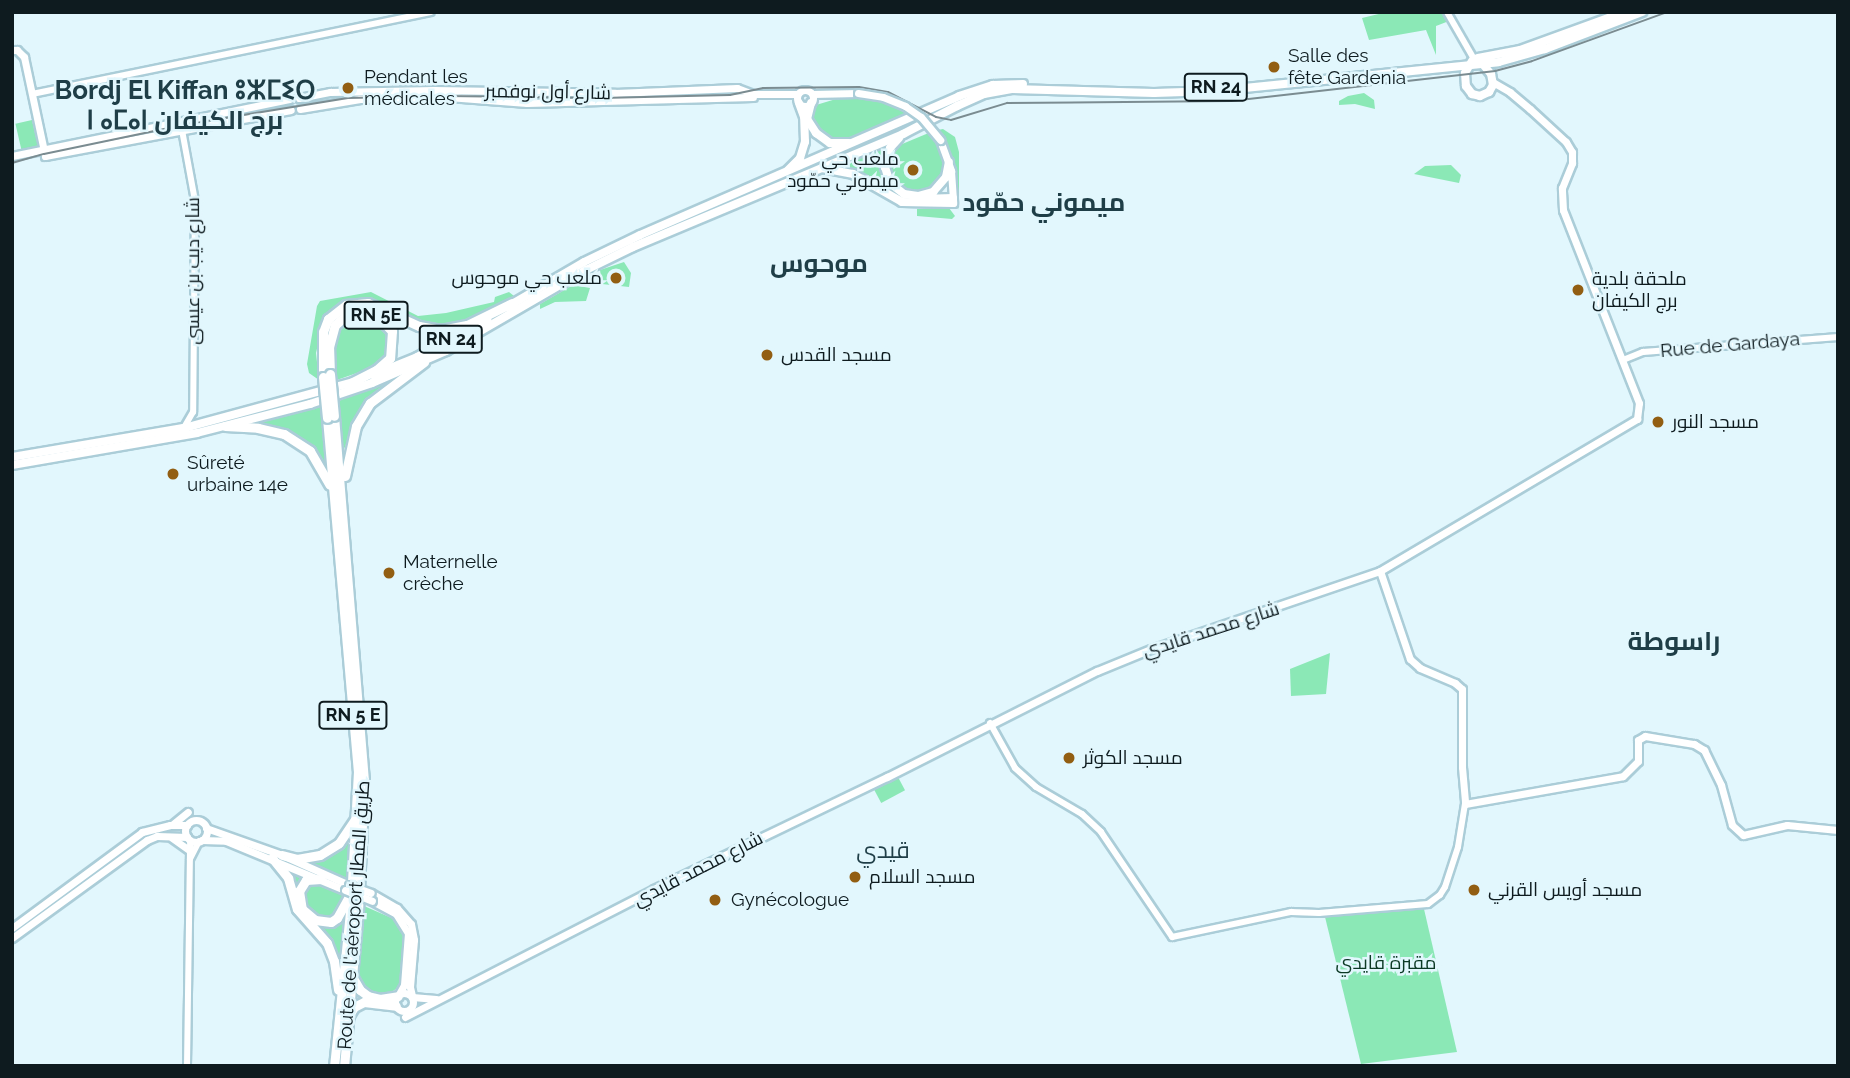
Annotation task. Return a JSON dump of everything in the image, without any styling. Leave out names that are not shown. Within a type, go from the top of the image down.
[{"type":"highway","name":"RN 5E","points":[[331,417],[323,332],[328,319],[346,305],[368,303],[419,326],[441,330],[467,325],[512,303]]},
{"type":"highway","name":"RN 5E","points":[[327,376],[329,347],[335,325],[350,312],[376,314],[392,331],[390,358],[376,370],[351,383]]},
{"type":"highway","points":[[339,511],[345,469],[356,426],[370,403],[425,362]]},
{"type":"highway","name":"Route de l'aéroport طريق المطار","points":[[331,417],[358,771],[357,815],[349,888],[344,1066]]},
{"type":"highway","points":[[221,423],[272,430],[298,442],[310,451],[324,471],[339,511]]},
{"type":"highway","name":"Route de l'aéroport طريق المطار","points":[[333,1066],[352,976],[362,853],[364,759],[339,511]]},
{"type":"highway","points":[[277,856],[297,859],[320,855],[339,843],[357,815]]},
{"type":"highway","points":[[277,856],[288,878],[297,909],[322,936],[331,951],[344,1014],[364,1002],[402,1011]]},
{"type":"highway","points":[[321,879],[306,880],[299,891],[302,909],[315,920],[331,922],[337,918],[349,888]]},
{"type":"highway","points":[[352,976],[360,990],[368,996],[380,999],[399,995]]},
{"type":"main road","name":"RN 24","points":[[12,457],[221,423],[310,404],[425,362],[621,253],[903,134],[984,94],[1012,89],[1154,93],[1215,91],[1455,66],[1520,50],[1625,12]]},
{"type":"main road","name":"RN 24","points":[[12,465],[135,446],[351,383],[417,357],[615,247],[862,141],[959,96],[1001,83],[1090,89],[1196,88],[1475,61],[1499,62],[1545,49],[1642,12]]},
{"type":"main road","points":[[12,51],[21,52],[24,57],[42,147]]},
{"type":"main road","points":[[1465,77],[1475,61],[1492,82]]},
{"type":"main road","points":[[1455,66],[1465,77],[1466,86],[1472,94],[1482,96],[1492,82],[1499,62]]},
{"type":"main road","name":"شارع محمد قايدي","points":[[402,1011],[420,1009],[443,998],[990,723],[1131,656],[1380,571],[1637,419],[1639,403],[1564,214],[1562,188],[1572,163],[1572,152],[1564,140],[1507,90],[1492,82]]},
{"type":"main road","name":"شارع أول نوفمبر","points":[[12,156],[42,147],[330,92],[434,90],[615,93],[737,88],[753,94],[798,99]]},
{"type":"main road","points":[[798,99],[858,93],[883,97],[905,106],[921,117],[940,140],[949,162],[953,200]]},
{"type":"main road","name":"شارع أول نوفمبر","points":[[42,147],[44,156],[351,100],[436,98],[527,103],[741,96],[798,99]]},
{"type":"main road","points":[[289,99],[287,105],[295,110],[302,103],[299,98]]},
{"type":"main road","points":[[798,99],[813,99]]},
{"type":"main road","points":[[769,181],[790,169],[804,146],[806,128],[798,99]]},
{"type":"main road","points":[[813,99],[807,119],[822,138],[839,144],[862,141]]},
{"type":"main road","points":[[903,134],[890,148],[885,167],[890,183],[904,194],[918,199],[953,200]]},
{"type":"main road","points":[[904,194],[918,196],[933,192],[946,177],[949,162]]},
{"type":"main road","points":[[819,168],[845,171],[902,201],[953,200]]},
{"type":"main road","points":[[1380,571],[1410,659],[1420,668],[1455,683],[1462,689],[1465,804],[1623,776],[1638,761],[1638,740],[1645,736],[1694,744],[1704,750],[1721,785],[1732,825],[1743,835],[1787,825],[1838,830]]},
{"type":"main road","points":[[170,825],[183,819],[188,812]]},
{"type":"main road","points":[[12,938],[24,924],[147,829],[187,825],[198,821],[206,828],[277,856],[349,888],[372,897],[397,908],[411,924],[414,940],[412,1007],[402,1011],[399,995],[404,985],[408,933],[396,914],[372,897]]},
{"type":"main road","points":[[187,825],[188,839]]},
{"type":"main road","points":[[201,841],[206,828]]},
{"type":"main road","points":[[12,928],[24,924],[147,840],[161,836],[201,841],[220,839],[277,856],[321,879],[349,888]]},
{"type":"main road","points":[[161,836],[181,842],[189,850]]},
{"type":"main road","points":[[120,849],[125,856]]},
{"type":"main road","points":[[399,995],[443,998]]},
{"type":"street","points":[[32,94],[431,12]]},
{"type":"street","points":[[1447,12],[1475,61]]},
{"type":"street","name":"شارع ديب بن عيسى","points":[[183,130],[195,201],[193,412]]},
{"type":"street","name":"Rue de Gardaya","points":[[1623,360],[1643,352],[1838,337]]},
{"type":"street","points":[[193,412],[195,419],[200,422],[221,423]]},
{"type":"street","points":[[184,428],[193,412]]},
{"type":"street","points":[[990,723],[1014,768],[1036,787],[1082,814],[1101,832],[1172,937],[1291,912],[1319,913],[1428,904],[1440,895],[1448,880],[1458,847],[1465,804]]},
{"type":"street","points":[[187,1066],[188,839]]},
{"type":"street","points":[[190,861],[201,841]]},
{"type":"green space","points":[[1387,12],[1443,12],[1449,21],[1436,26],[1436,55],[1426,30],[1369,40],[1362,18]]},
{"type":"green space","points":[[1364,93],[1374,100],[1375,109],[1355,104],[1339,105],[1339,101],[1348,96]]},
{"type":"green space","points":[[836,99],[881,99],[908,111],[899,119],[840,143],[831,142],[812,125],[810,113],[816,105]]},
{"type":"green space","points":[[32,120],[38,146],[22,150],[15,124]]},
{"type":"green space","points":[[943,129],[955,137],[959,152],[959,210],[950,155],[938,130]]},
{"type":"green space","points":[[931,132],[946,160],[945,173],[931,192],[905,193],[887,174],[888,157],[895,147]]},
{"type":"green space","points":[[890,143],[882,158],[883,175],[888,187],[905,200],[852,172],[834,166]]},
{"type":"green space","points":[[1451,165],[1461,175],[1459,183],[1414,174],[1425,166]]},
{"type":"green space","points":[[949,208],[955,216],[952,219],[917,216],[917,209]]},
{"type":"green space","name":"ملعب حي موحوس","points":[[624,262],[631,273],[629,287],[602,284],[600,270]]},
{"type":"green space","points":[[573,285],[590,288],[586,301],[555,302],[540,309],[540,304]]},
{"type":"green space","points":[[371,292],[418,316],[446,313],[494,302],[495,297],[509,292],[514,296],[468,320],[438,326],[365,300],[324,319],[316,353],[319,380],[309,373],[307,364],[317,306],[320,301]]},
{"type":"green space","points":[[362,314],[374,316],[388,333],[387,356],[374,367],[334,381],[331,351],[336,328],[348,317]]},
{"type":"green space","points":[[387,381],[357,416],[341,457],[336,402]]},
{"type":"green space","points":[[321,406],[328,473],[312,447],[293,433],[254,423]]},
{"type":"green space","points":[[1330,653],[1326,694],[1291,696],[1290,669]]},
{"type":"green space","points":[[898,777],[905,790],[881,803],[874,790]]},
{"type":"green space","points":[[352,831],[348,881],[297,861],[305,861]]},
{"type":"green space","points":[[285,869],[306,878],[297,890],[315,923],[344,913],[339,974]]},
{"type":"green space","points":[[312,883],[345,896],[340,909],[331,918],[323,919],[309,912],[302,900],[304,887]]},
{"type":"green space","points":[[364,906],[394,919],[403,932],[400,986],[389,994],[372,994],[363,989],[357,977]]},
{"type":"green space","name":"مقبرة قايدي","points":[[1424,909],[1457,1052],[1361,1064],[1325,917]]},
{"type":"tram line","points":[[12,163],[188,124],[348,98],[601,98],[730,95],[763,88],[859,87],[888,92],[936,117],[951,120],[1007,103],[1231,101],[1495,71],[1532,61],[1667,12]]},
{"type":"place","name":"Salle des fête Gardenia","points":[[1274,67]]},
{"type":"place","name":"Pendant les médicales","points":[[348,88]]},
{"type":"place","name":"ملعب حي ميموني حمّود","points":[[913,170]]},
{"type":"place","name":"ملعب حي موحوس","points":[[616,278]]},
{"type":"place","name":"ملحقة بلدية برج الكيفان","points":[[1578,290]]},
{"type":"place","name":"مسجد القدس","points":[[767,355]]},
{"type":"place","name":"مسجد النور","points":[[1658,422]]},
{"type":"place","name":"Sûreté urbaine 14e","points":[[173,474]]},
{"type":"place","name":"Maternelle crèche","points":[[389,573]]},
{"type":"place","name":"مسجد الكوثر","points":[[1069,758]]},
{"type":"place","name":"مسجد السلام","points":[[855,877]]},
{"type":"place","name":"مسجد أويس القرني","points":[[1474,890]]},
{"type":"place","name":"Gynécologue","points":[[715,900]]},
{"type":"district","name":"Bordj El Kiffan ⵓⵣⵎⵉⵔ ⵏ ⴰⵎⴰⵏ برج الكيفان","points":[[185,106]]},
{"type":"district","name":"ميموني حمّود","points":[[1044,203]]},
{"type":"district","name":"موحوس","points":[[819,264]]},
{"type":"district","name":"راسوطة","points":[[1674,642]]},
{"type":"district","name":"قيدي","points":[[883,850]]}]
